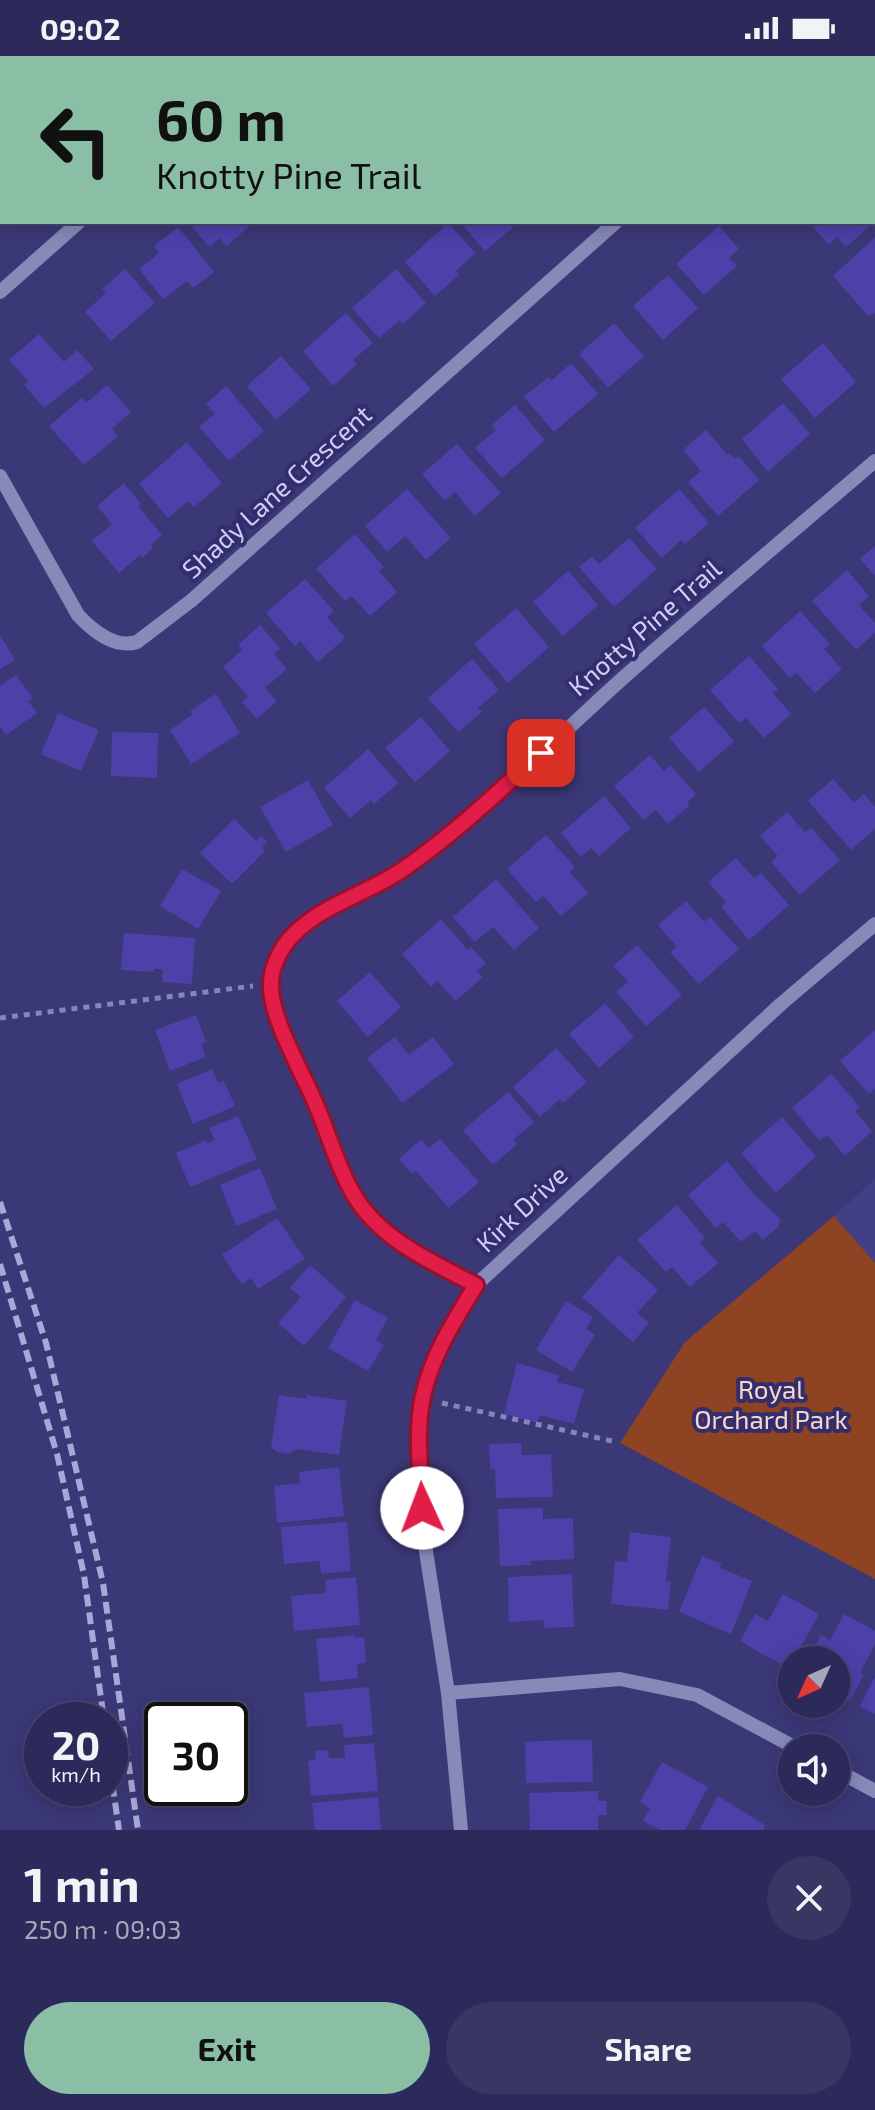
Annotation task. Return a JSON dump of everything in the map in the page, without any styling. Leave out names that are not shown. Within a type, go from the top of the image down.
[{"type":"street","points":[[0,292],[77,224]]},
{"type":"street","name":"Shady Lane Crescent","points":[[0,476],[78,615],[89,626],[114,641],[129,645],[137,642],[192,600],[614,224]]},
{"type":"street","name":"Knotty Pine Trail","points":[[271,984],[274,964],[291,936],[323,911],[398,872],[442,842],[625,677],[875,461]]},
{"type":"street","name":"Kirk Drive","points":[[461,1830],[448,1693],[423,1532],[419,1441],[422,1398],[435,1358],[449,1328],[476,1285],[770,1015],[875,924]]},
{"type":"street","points":[[271,984],[273,1010],[314,1099],[349,1188],[363,1208],[405,1247],[476,1285]]},
{"type":"street","points":[[448,1693],[620,1679],[697,1695],[778,1738]]},
{"type":"street","points":[[850,1778],[875,1791]]},
{"type":"path","points":[[0,1018],[271,984]]},
{"type":"path","points":[[422,1398],[612,1441]]},
{"type":"shaded area","points":[[875,1179],[875,1263],[834,1216]]},
{"type":"green space","name":"Royal Orchard Park","points":[[834,1216],[875,1263],[875,1579],[620,1443],[685,1342]]},
{"type":"building","points":[[189,224],[252,224],[227,246],[219,238],[210,247]]},
{"type":"building","points":[[447,224],[475,253],[456,271],[459,275],[435,296],[405,262]]},
{"type":"building","points":[[462,224],[517,224],[485,251]]},
{"type":"building","points":[[811,224],[867,224],[869,227],[846,247],[837,237],[829,245]]},
{"type":"building","points":[[719,226],[739,249],[729,258],[737,266],[704,295],[676,264]]},
{"type":"building","points":[[178,227],[214,272],[193,288],[187,281],[163,299],[139,269],[159,253],[154,246]]},
{"type":"building","points":[[875,237],[875,312],[869,317],[833,276]]},
{"type":"building","points":[[125,269],[155,303],[111,341],[85,312],[106,293],[102,289]]},
{"type":"building","points":[[396,269],[426,303],[403,324],[400,320],[379,338],[352,308]]},
{"type":"building","points":[[668,275],[698,308],[663,340],[633,306]]},
{"type":"building","points":[[346,313],[373,343],[353,360],[357,364],[333,386],[303,351]]},
{"type":"building","points":[[614,323],[644,356],[608,388],[579,354]]},
{"type":"building","points":[[39,334],[64,362],[77,350],[94,369],[44,408],[24,385],[28,381],[9,360]]},
{"type":"building","points":[[823,343],[856,382],[815,418],[781,379]]},
{"type":"building","points":[[281,356],[311,389],[276,420],[247,386]]},
{"type":"building","points":[[571,363],[598,394],[554,432],[524,397],[548,377],[551,381]]},
{"type":"building","points":[[107,385],[131,412],[112,429],[118,436],[84,465],[49,426],[82,398],[86,403]]},
{"type":"building","points":[[226,386],[264,431],[229,461],[199,427],[215,414],[206,404]]},
{"type":"building","points":[[783,403],[810,434],[768,472],[742,439]]},
{"type":"building","points":[[515,405],[545,440],[502,478],[475,448],[496,430],[492,425]]},
{"type":"building","points":[[706,430],[727,454],[735,459],[739,456],[759,480],[718,516],[688,482],[701,471],[683,450]]},
{"type":"building","points":[[187,442],[222,483],[194,507],[188,501],[168,518],[139,484]]},
{"type":"building","points":[[457,444],[501,493],[475,516],[455,492],[445,501],[422,474]]},
{"type":"building","points":[[124,483],[162,535],[142,558],[140,555],[119,573],[92,541],[112,524],[97,506]]},
{"type":"building","points":[[407,489],[451,538],[426,560],[405,536],[387,552],[365,526]]},
{"type":"building","points":[[679,489],[709,523],[685,544],[681,540],[662,558],[635,528]]},
{"type":"building","points":[[355,534],[384,567],[379,571],[397,592],[370,616],[352,596],[345,601],[316,569]]},
{"type":"building","points":[[629,538],[657,569],[614,607],[579,567],[592,556],[599,564]]},
{"type":"building","points":[[875,546],[875,576],[860,559]]},
{"type":"building","points":[[847,570],[869,596],[859,605],[875,623],[875,633],[856,650],[812,601]]},
{"type":"building","points":[[568,571],[598,605],[563,636],[533,602]]},
{"type":"building","points":[[305,579],[334,611],[327,617],[345,638],[318,662],[300,641],[295,646],[266,613]]},
{"type":"building","points":[[516,608],[549,647],[508,683],[474,644]]},
{"type":"building","points":[[800,611],[830,644],[824,649],[842,669],[815,693],[796,673],[790,678],[762,646]]},
{"type":"building","points":[[260,625],[280,648],[274,654],[287,669],[265,688],[277,701],[257,719],[242,702],[248,697],[223,667],[242,650],[238,645]]},
{"type":"building","points":[[0,635],[15,660],[0,669]]},
{"type":"building","points":[[749,656],[778,689],[773,693],[791,714],[764,738],[746,718],[739,723],[710,690]]},
{"type":"building","points":[[472,659],[499,690],[478,708],[482,712],[458,732],[428,698]]},
{"type":"building","points":[[16,675],[33,698],[28,701],[37,713],[6,735],[0,727],[0,686]]},
{"type":"building","points":[[216,694],[240,733],[191,764],[170,730],[193,714],[190,711]]},
{"type":"building","points":[[704,707],[734,741],[699,772],[669,738]]},
{"type":"building","points":[[58,713],[99,730],[81,771],[41,754]]},
{"type":"building","points":[[421,717],[450,751],[415,782],[385,748]]},
{"type":"building","points":[[112,732],[158,733],[157,778],[111,776]]},
{"type":"building","points":[[368,749],[398,783],[374,804],[371,800],[350,818],[324,788]]},
{"type":"building","points":[[650,755],[664,771],[670,765],[696,794],[687,803],[689,806],[668,824],[656,810],[644,820],[614,786]]},
{"type":"building","points":[[833,779],[854,803],[864,794],[875,807],[875,829],[851,850],[808,801]]},
{"type":"building","points":[[308,780],[333,825],[286,852],[260,807]]},
{"type":"building","points":[[604,796],[631,828],[599,856],[591,848],[581,857],[561,833]]},
{"type":"building","points":[[787,812],[805,832],[811,828],[840,860],[800,895],[771,862],[778,856],[760,836]]},
{"type":"building","points":[[234,819],[256,841],[262,836],[267,842],[262,847],[265,851],[232,884],[200,853]]},
{"type":"building","points":[[546,835],[575,867],[570,872],[588,893],[561,916],[543,896],[536,902],[507,869]]},
{"type":"building","points":[[736,858],[754,878],[761,873],[789,905],[749,940],[721,907],[726,902],[708,882]]},
{"type":"building","points":[[182,869],[221,891],[198,929],[160,906]]},
{"type":"building","points":[[496,879],[539,928],[514,950],[493,927],[475,942],[453,917]]},
{"type":"building","points":[[686,901],[704,922],[710,917],[739,949],[699,984],[670,952],[677,947],[658,925]]},
{"type":"building","points":[[441,919],[468,950],[471,947],[486,963],[477,971],[483,977],[456,1001],[437,981],[431,987],[402,954]]},
{"type":"building","points":[[124,933],[195,938],[192,984],[162,982],[163,969],[154,969],[154,972],[121,970]]},
{"type":"building","points":[[637,945],[682,995],[646,1026],[616,992],[628,982],[613,966]]},
{"type":"building","points":[[370,972],[401,1007],[368,1037],[337,1001]]},
{"type":"building","points":[[605,1003],[634,1037],[599,1068],[569,1034]]},
{"type":"building","points":[[196,1015],[206,1042],[201,1044],[206,1057],[170,1071],[155,1030]]},
{"type":"building","points":[[875,1030],[875,1089],[869,1094],[840,1061]]},
{"type":"building","points":[[395,1037],[409,1055],[433,1037],[454,1064],[402,1103],[367,1058]]},
{"type":"building","points":[[556,1048],[587,1082],[563,1103],[560,1099],[540,1117],[513,1087]]},
{"type":"building","points":[[212,1069],[218,1083],[224,1081],[235,1106],[193,1124],[177,1084]]},
{"type":"building","points":[[831,1074],[860,1107],[855,1111],[872,1131],[845,1156],[827,1135],[820,1141],[792,1108]]},
{"type":"building","points":[[508,1092],[534,1122],[513,1140],[517,1144],[493,1165],[463,1130]]},
{"type":"building","points":[[238,1116],[257,1159],[190,1187],[176,1153],[206,1140],[207,1143],[215,1140],[209,1128]]},
{"type":"building","points":[[782,1117],[816,1156],[776,1193],[741,1153]]},
{"type":"building","points":[[421,1139],[429,1148],[440,1139],[479,1182],[449,1208],[416,1171],[412,1174],[399,1159]]},
{"type":"building","points":[[727,1161],[780,1219],[779,1226],[763,1240],[755,1231],[741,1242],[723,1222],[716,1228],[688,1195]]},
{"type":"building","points":[[260,1168],[277,1209],[236,1226],[220,1185]]},
{"type":"building","points":[[677,1205],[705,1238],[700,1243],[718,1263],[690,1287],[672,1267],[666,1272],[637,1240]]},
{"type":"building","points":[[277,1218],[305,1259],[258,1289],[251,1278],[242,1285],[222,1255]]},
{"type":"building","points":[[619,1255],[658,1290],[637,1313],[649,1323],[633,1342],[582,1297]]},
{"type":"building","points":[[310,1265],[346,1297],[304,1346],[278,1323],[301,1297],[290,1288]]},
{"type":"building","points":[[355,1300],[388,1318],[376,1340],[384,1345],[368,1371],[328,1348]]},
{"type":"building","points":[[566,1301],[593,1317],[586,1329],[595,1335],[572,1372],[536,1350]]},
{"type":"building","points":[[517,1363],[559,1375],[557,1382],[584,1389],[574,1424],[540,1415],[537,1423],[504,1414]]},
{"type":"building","points":[[279,1395],[306,1399],[307,1395],[347,1401],[339,1455],[297,1449],[288,1454],[271,1447]]},
{"type":"building","points":[[521,1443],[522,1455],[551,1454],[553,1497],[496,1498],[495,1469],[490,1469],[489,1444]]},
{"type":"building","points":[[339,1467],[344,1516],[277,1523],[274,1486],[300,1483],[299,1472]]},
{"type":"building","points":[[543,1508],[543,1519],[573,1518],[574,1559],[500,1566],[498,1509]]},
{"type":"building","points":[[347,1522],[351,1571],[321,1574],[320,1561],[284,1564],[281,1527]]},
{"type":"building","points":[[630,1532],[671,1537],[666,1581],[671,1581],[668,1610],[611,1604],[615,1561],[627,1562]]},
{"type":"building","points":[[702,1556],[722,1564],[720,1568],[752,1581],[731,1634],[679,1612]]},
{"type":"building","points":[[572,1574],[574,1627],[544,1628],[544,1620],[509,1622],[508,1577]]},
{"type":"building","points":[[356,1577],[360,1625],[294,1631],[291,1596],[326,1593],[325,1580]]},
{"type":"building","points":[[783,1594],[819,1614],[802,1646],[778,1646],[778,1663],[740,1641],[755,1614],[768,1621]]},
{"type":"building","points":[[844,1614],[875,1631],[875,1644],[860,1673],[864,1675],[850,1701],[850,1646],[815,1646],[821,1635],[830,1640]]},
{"type":"building","points":[[355,1635],[355,1638],[364,1637],[366,1663],[357,1664],[358,1678],[320,1682],[316,1639]]},
{"type":"building","points":[[875,1677],[875,1714],[860,1706]]},
{"type":"building","points":[[369,1687],[373,1735],[344,1738],[342,1724],[307,1727],[304,1693]]},
{"type":"building","points":[[592,1740],[593,1782],[526,1783],[525,1742]]},
{"type":"building","points":[[374,1743],[378,1791],[311,1796],[308,1761],[316,1760],[315,1751],[328,1750],[329,1758],[345,1758],[344,1745]]},
{"type":"building","points":[[662,1762],[708,1787],[685,1830],[660,1830],[643,1821],[650,1808],[640,1802]]},
{"type":"building","points":[[598,1791],[598,1801],[606,1801],[607,1815],[598,1815],[598,1830],[530,1830],[529,1793]]},
{"type":"building","points":[[718,1796],[765,1825],[763,1830],[699,1830]]},
{"type":"building","points":[[378,1797],[381,1830],[315,1830],[312,1803]]},
{"type":"railway","points":[[0,1202],[46,1343],[103,1583],[138,1830]]},
{"type":"railway","points":[[0,1264],[57,1454],[84,1575],[102,1702]]},
{"type":"railway","points":[[116,1806],[119,1830]]},
{"type":"route","points":[[422,1508],[419,1441],[422,1398],[449,1328],[476,1285],[405,1247],[363,1208],[349,1188],[314,1099],[273,1010],[271,984],[274,964],[291,936],[323,911],[398,872],[442,842],[541,753]]}]
